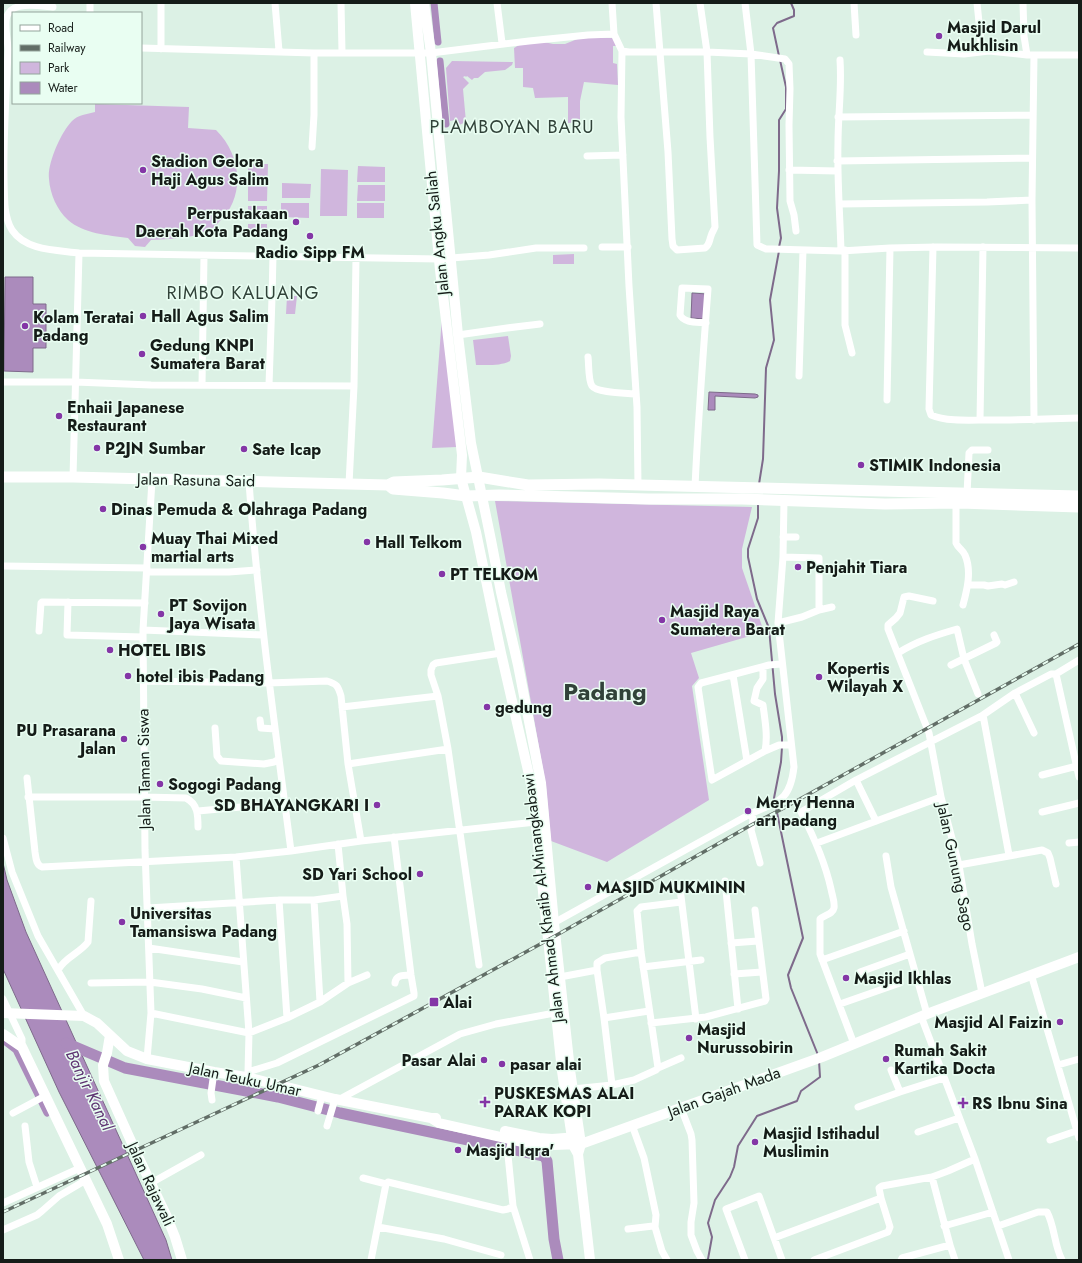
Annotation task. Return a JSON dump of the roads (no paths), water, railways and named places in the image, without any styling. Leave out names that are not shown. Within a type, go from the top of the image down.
[{"type":"main road","name":"Jalan Angku Saliah","points":[[415,3],[419,53],[444,258],[458,335],[474,461],[479,477]]},
{"type":"main road","name":"Jalan Angku Saliah","points":[[424,3],[431,53],[444,258],[462,462],[461,478]]},
{"type":"main road","name":"Jalan Rasuna Said","points":[[3,477],[73,477],[388,486]]},
{"type":"main road","points":[[1079,496],[967,494],[936,498],[886,504],[768,500],[649,499],[499,495],[466,496],[443,492],[393,489],[388,486],[394,482],[479,477],[528,485],[599,484],[768,488],[936,498],[956,504],[1079,507]]},
{"type":"main road","name":"Jalan Ahmad Khatib Al-Minangkabawi","points":[[479,477],[501,592],[518,665],[541,783],[550,925],[560,977],[560,1012]]},
{"type":"main road","name":"Jalan Ahmad Khatib Al-Minangkabawi","points":[[461,478],[476,532],[501,653],[532,788],[576,1143]]},
{"type":"main road","points":[[522,742],[533,739]]},
{"type":"main road","name":"Jalan Gajah Mada","points":[[576,1143],[593,1140],[818,1059],[924,1015],[1079,957]]},
{"type":"main road","name":"Jalan Teuku Umar","points":[[3,1013],[84,1016],[97,1023],[127,1051],[147,1059],[213,1075],[247,1074],[321,1099],[431,1118],[440,1118],[539,1138],[576,1143]]},
{"type":"main road","points":[[3,1034],[22,1047],[44,1096],[107,1224],[119,1260]]},
{"type":"main road","name":"Jalan Rajawali","points":[[110,1035],[103,1065],[104,1081],[150,1184],[167,1217],[175,1236],[182,1260]]},
{"type":"main road","name":"Jalan Ahmad Khatib Al-Minangkabawi","points":[[566,1071],[573,1090],[576,1143]]},
{"type":"main road","name":"Jalan Teuku Umar","points":[[431,1118],[439,1123],[511,1142],[553,1146],[576,1143]]},
{"type":"main road","points":[[576,1143],[590,1260]]},
{"type":"street","points":[[161,3],[161,49]]},
{"type":"street","points":[[275,3],[279,51]]},
{"type":"street","points":[[341,3],[342,52]]},
{"type":"street","points":[[497,3],[502,43]]},
{"type":"street","points":[[612,3],[614,34],[622,51],[621,117],[636,394],[638,486]]},
{"type":"street","points":[[656,3],[668,152],[672,239],[673,246],[677,250],[705,248],[710,242],[711,234],[715,227],[707,52],[700,3]]},
{"type":"street","points":[[744,3],[751,54],[755,141],[757,245],[760,247],[776,249],[843,251],[933,247],[1079,248]]},
{"type":"street","points":[[854,3],[856,35]]},
{"type":"street","points":[[977,3],[982,51]]},
{"type":"street","points":[[1023,3],[1024,36],[1030,55],[1033,115],[1032,200],[1034,420]]},
{"type":"street","points":[[53,7],[22,5],[10,11],[6,18],[8,46],[4,159],[5,209],[12,230],[18,237],[31,245],[46,249],[79,253],[204,256],[273,255],[356,258],[444,258],[488,255],[536,248],[584,248]]},
{"type":"street","points":[[142,48],[314,53],[431,53],[502,43],[614,34]]},
{"type":"street","points":[[622,51],[751,54],[787,60],[789,66],[790,88],[790,201],[796,231]]},
{"type":"street","points":[[927,52],[964,54],[982,51],[1030,55],[1079,55]]},
{"type":"street","points":[[312,147],[314,115],[314,53]]},
{"type":"street","points":[[840,60],[841,76],[838,117],[837,171],[843,251],[845,325],[852,353]]},
{"type":"street","points":[[838,117],[1033,115]]},
{"type":"street","points":[[587,156],[623,155]]},
{"type":"street","points":[[837,161],[1032,158]]},
{"type":"street","points":[[789,170],[837,171]]},
{"type":"street","points":[[840,204],[1032,200]]},
{"type":"street","points":[[602,247],[628,247]]},
{"type":"street","points":[[933,247],[931,414],[940,418],[980,420],[1079,418]]},
{"type":"street","points":[[980,420],[983,247]]},
{"type":"street","points":[[887,400],[890,248]]},
{"type":"street","points":[[800,376],[803,250]]},
{"type":"street","points":[[73,477],[79,253]]},
{"type":"street","points":[[269,385],[273,255]]},
{"type":"street","points":[[202,385],[204,256]]},
{"type":"street","points":[[349,484],[354,386],[356,258]]},
{"type":"street","points":[[695,487],[706,323],[708,289],[682,288],[681,318],[706,323]]},
{"type":"street","points":[[458,335],[540,324]]},
{"type":"street","points":[[588,357],[590,381],[592,386],[601,390],[636,394]]},
{"type":"street","points":[[3,382],[75,382],[151,385],[354,386]]},
{"type":"street","points":[[967,494],[969,453],[972,450],[988,450]]},
{"type":"street","name":"Jalan Taman Siswa","points":[[147,1059],[151,1013],[145,861],[143,633],[152,480]]},
{"type":"street","points":[[249,482],[268,683],[291,851]]},
{"type":"street","points":[[550,925],[752,813],[779,801],[789,790],[794,767],[785,745],[772,665],[778,623],[783,556],[784,501]]},
{"type":"street","points":[[956,504],[956,543],[965,555],[967,561],[968,585],[963,605]]},
{"type":"street","points":[[783,536],[796,537]]},
{"type":"street","points":[[783,556],[819,558],[819,610]]},
{"type":"street","points":[[3,566],[229,572],[257,570]]},
{"type":"street","points":[[968,585],[1005,585],[1014,582]]},
{"type":"street","name":"Jalan Gunung Sago","points":[[933,601],[909,596],[903,598],[900,612],[888,625],[888,629],[926,724],[941,797],[959,865],[982,993]]},
{"type":"street","points":[[39,631],[41,602],[145,603]]},
{"type":"street","points":[[68,602],[67,635],[143,633],[263,635]]},
{"type":"street","points":[[778,623],[832,607]]},
{"type":"street","points":[[898,653],[923,640],[957,629],[964,659],[978,694]]},
{"type":"street","points":[[951,665],[996,644],[994,636]]},
{"type":"street","points":[[479,965],[448,749],[438,696],[431,675],[431,670],[433,665],[436,664],[501,653]]},
{"type":"street","points":[[854,1044],[819,949],[820,919],[832,912],[834,902],[828,872],[817,843],[801,812],[856,780],[983,715],[1015,693],[1051,674],[1056,674],[1079,660]]},
{"type":"street","points":[[772,665],[701,683],[698,687],[712,780],[765,751],[785,745]]},
{"type":"street","points":[[765,751],[766,729],[763,706],[754,701],[757,688],[772,665]]},
{"type":"street","points":[[1056,674],[1076,748],[1079,777]]},
{"type":"street","points":[[733,675],[746,761]]},
{"type":"street","points":[[144,681],[268,683],[327,681],[335,684],[338,688],[342,706],[348,764],[361,841]]},
{"type":"street","points":[[1015,693],[1034,733]]},
{"type":"street","points":[[342,706],[438,696]]},
{"type":"street","points":[[983,715],[1009,855]]},
{"type":"street","points":[[260,720],[261,728],[275,729]]},
{"type":"street","points":[[215,728],[217,756],[221,761],[264,764],[274,762],[279,759]]},
{"type":"street","points":[[348,764],[448,749]]},
{"type":"street","points":[[1042,775],[1077,766]]},
{"type":"street","points":[[27,778],[36,857],[40,867],[236,857],[394,837],[536,822]]},
{"type":"street","points":[[856,780],[876,821]]},
{"type":"street","points":[[28,797],[144,797],[188,799],[198,811],[198,827]]},
{"type":"street","points":[[817,843],[941,797]]},
{"type":"street","points":[[1042,812],[1079,803]]},
{"type":"street","points":[[198,811],[241,807]]},
{"type":"street","points":[[752,813],[753,821],[751,830],[760,863]]},
{"type":"street","points":[[236,857],[249,1033],[247,1074],[277,1063],[414,996],[394,837]]},
{"type":"street","points":[[3,838],[12,872],[38,936],[84,1016]]},
{"type":"street","points":[[1069,843],[1079,842]]},
{"type":"street","points":[[338,844],[347,924],[348,983]]},
{"type":"street","points":[[959,865],[1042,850],[1048,853],[1056,884]]},
{"type":"street","points":[[886,856],[891,887],[910,954],[924,1015],[944,1078],[975,1159],[1009,1260]]},
{"type":"street","points":[[725,882],[738,1009]]},
{"type":"street","points":[[680,888],[696,1019]]},
{"type":"street","points":[[148,908],[279,900],[314,900],[343,896]]},
{"type":"street","points":[[279,900],[287,1018]]},
{"type":"street","points":[[314,900],[320,1002]]},
{"type":"street","points":[[58,970],[62,963],[85,946],[88,942],[91,901]]},
{"type":"street","points":[[658,1068],[643,967],[637,911],[641,907],[681,902]]},
{"type":"street","points":[[651,1023],[696,1019],[765,1001],[766,999],[755,910]]},
{"type":"street","points":[[822,960],[904,931]]},
{"type":"street","points":[[731,943],[758,941]]},
{"type":"street","points":[[149,948],[243,962]]},
{"type":"street","points":[[612,1085],[597,963],[605,958],[641,952]]},
{"type":"street","points":[[860,972],[910,954]]},
{"type":"street","points":[[643,967],[701,960]]},
{"type":"street","points":[[560,977],[597,970]]},
{"type":"street","points":[[734,974],[762,972]]},
{"type":"street","points":[[1032,974],[1078,1130],[1079,1138]]},
{"type":"street","points":[[395,983],[395,979],[398,976],[411,975]]},
{"type":"street","points":[[151,1013],[249,1033],[287,1018],[320,1002],[348,983],[364,979]]},
{"type":"street","points":[[91,983],[150,982],[202,989],[246,998]]},
{"type":"street","points":[[840,1004],[900,983]]},
{"type":"street","points":[[3,999],[22,1039],[22,1047]]},
{"type":"street","points":[[604,1018],[649,1011]]},
{"type":"street","points":[[327,1126],[335,1101],[460,1034],[496,1024],[560,1012]]},
{"type":"street","points":[[573,1090],[612,1085],[634,1080],[681,1058]]},
{"type":"street","points":[[1058,1065],[1079,1058]]},
{"type":"street","points":[[891,1070],[900,1092]]},
{"type":"street","points":[[211,1096],[213,1075]]},
{"type":"street","points":[[858,1107],[944,1078]]},
{"type":"street","points":[[13,1113],[44,1096]]},
{"type":"street","points":[[318,1110],[321,1099]]},
{"type":"street","points":[[681,1108],[692,1140],[694,1203],[691,1222],[691,1235],[701,1260]]},
{"type":"street","points":[[918,1132],[959,1118]]},
{"type":"street","points":[[632,1125],[644,1158],[654,1201],[656,1215],[655,1227],[662,1251],[667,1260]]},
{"type":"street","points":[[25,1126],[28,1162],[37,1187]]},
{"type":"street","points":[[1050,1140],[1078,1130]]},
{"type":"street","points":[[511,1142],[508,1155],[513,1206],[530,1260]]},
{"type":"street","points":[[150,1184],[201,1155]]},
{"type":"street","points":[[814,1260],[888,1232],[890,1229],[889,1224],[879,1188],[882,1186],[932,1177],[975,1159]]},
{"type":"street","points":[[3,1202],[80,1168]]},
{"type":"street","points":[[932,1177],[944,1226],[955,1260]]},
{"type":"street","points":[[363,1178],[386,1184],[390,1182],[504,1210],[513,1206]]},
{"type":"street","points":[[3,1230],[42,1212],[59,1196],[86,1180]]},
{"type":"street","points":[[371,1260],[386,1184]]},
{"type":"street","points":[[745,1260],[726,1210],[727,1207],[759,1196],[782,1260]]},
{"type":"street","points":[[774,1238],[881,1198]]},
{"type":"street","points":[[944,1226],[993,1212]]},
{"type":"street","points":[[998,1226],[1038,1212],[1047,1212],[1053,1229],[1056,1247],[1062,1260]]},
{"type":"street","points":[[378,1227],[444,1240],[501,1255]]},
{"type":"street","points":[[628,1228],[655,1227]]},
{"type":"street","points":[[901,1260],[902,1258],[950,1245]]},
{"type":"water","name":"Kolam Teratai Padang","points":[[5,277],[33,277],[33,304],[46,304],[46,348],[33,348],[33,372],[4,371]]},
{"type":"water","points":[[692,293],[707,294],[706,319],[691,318]]},
{"type":"water","points":[[709,392],[755,394],[758,395],[758,397],[715,396],[715,410],[708,410]]},
{"type":"water","name":"Banjir Kanal","points":[[3,863],[7,880],[26,932],[166,1240],[172,1260],[144,1260],[59,1092],[3,969]]},
{"type":"waterway","points":[[434,3],[438,42]]},
{"type":"waterway","points":[[779,56],[773,28],[777,23],[794,16],[794,10],[791,3]]},
{"type":"waterway","points":[[779,247],[781,238],[777,208],[779,120],[786,109],[786,87],[780,60]]},
{"type":"waterway","points":[[440,61],[446,124]]},
{"type":"waterway","points":[[759,484],[763,459],[766,368],[774,340],[770,300],[779,251]]},
{"type":"waterway","points":[[758,503],[758,518],[748,549],[748,557],[757,599],[769,628],[775,694],[782,743]]},
{"type":"waterway","points":[[782,747],[781,762],[774,798],[803,938],[788,975],[791,988],[818,1055]]},
{"type":"waterway","points":[[3,1040],[16,1050],[47,1113]]},
{"type":"waterway","name":"Banjir Kanal","points":[[66,1043],[125,1068],[278,1097],[340,1113],[544,1156],[547,1161],[554,1239],[558,1260]]},
{"type":"waterway","points":[[707,1260],[712,1237],[708,1223],[715,1200],[730,1177],[734,1167],[738,1146],[757,1116],[797,1101],[801,1091],[820,1077],[819,1061]]},
{"type":"railway","points":[[3,1212],[319,1065],[555,936],[753,824],[1079,644]]},
{"type":"place","name":"Masjid Darul Mukhlisin","points":[[939,36]]},
{"type":"place","name":"Stadion Gelora Haji Agus Salim","points":[[143,170]]},
{"type":"place","name":"Perpustakaan Daerah Kota Padang","points":[[296,222]]},
{"type":"place","name":"Radio Sipp FM","points":[[310,236]]},
{"type":"place","name":"Hall Agus Salim","points":[[143,316]]},
{"type":"place","name":"Kolam Teratai Padang","points":[[25,326]]},
{"type":"place","name":"Gedung KNPI Sumatera Barat","points":[[142,354]]},
{"type":"place","name":"Enhaii Japanese Restaurant","points":[[59,416]]},
{"type":"place","name":"P2JN Sumbar","points":[[97,448]]},
{"type":"place","name":"Sate Icap","points":[[244,449]]},
{"type":"place","name":"STIMIK Indonesia","points":[[861,465]]},
{"type":"place","name":"Dinas Pemuda & Olahraga Padang","points":[[103,509]]},
{"type":"place","name":"Hall Telkom","points":[[367,542]]},
{"type":"place","name":"Muay Thai Mixed martial arts","points":[[143,547]]},
{"type":"place","name":"Penjahit Tiara","points":[[798,567]]},
{"type":"place","name":"PT TELKOM","points":[[442,574]]},
{"type":"place","name":"PT Sovijon Jaya Wisata","points":[[161,614]]},
{"type":"place","name":"Masjid Raya Sumatera Barat","points":[[662,620]]},
{"type":"place","name":"HOTEL IBIS","points":[[110,650]]},
{"type":"place","name":"hotel ibis Padang","points":[[128,676]]},
{"type":"place","name":"Kopertis Wilayah X","points":[[819,677]]},
{"type":"place","name":"gedung","points":[[487,707]]},
{"type":"place","name":"PU Prasarana Jalan","points":[[124,739]]},
{"type":"place","name":"Sogogi Padang","points":[[160,784]]},
{"type":"place","name":"SD BHAYANGKARI I","points":[[377,805]]},
{"type":"place","name":"Merry Henna art padang","points":[[748,811]]},
{"type":"place","name":"SD Yari School","points":[[420,874]]},
{"type":"place","name":"MASJID MUKMININ","points":[[588,887]]},
{"type":"place","name":"Universitas Tamansiswa Padang","points":[[122,922]]},
{"type":"place","name":"Masjid Ikhlas","points":[[846,978]]},
{"type":"place","name":"Alai","points":[[434,1002]]},
{"type":"place","name":"Masjid Al Faizin","points":[[1060,1022]]},
{"type":"place","name":"Masjid Nurussobirin","points":[[689,1038]]},
{"type":"place","name":"Rumah Sakit Kartika Docta","points":[[886,1059]]},
{"type":"place","name":"Pasar Alai","points":[[484,1060]]},
{"type":"place","name":"pasar alai","points":[[502,1064]]},
{"type":"place","name":"PUSKESMAS ALAI PARAK KOPI","points":[[485,1102]]},
{"type":"place","name":"RS Ibnu Sina","points":[[963,1103]]},
{"type":"place","name":"Masjid Istihadul Muslimin","points":[[755,1142]]},
{"type":"place","name":"Masjid Iqra'","points":[[458,1150]]},
{"type":"district","name":"PLAMBOYAN BARU","points":[[512,127]]},
{"type":"district","name":"RIMBO KALUANG","points":[[243,293]]},
{"type":"district","name":"Padang","points":[[605,691]]}]
